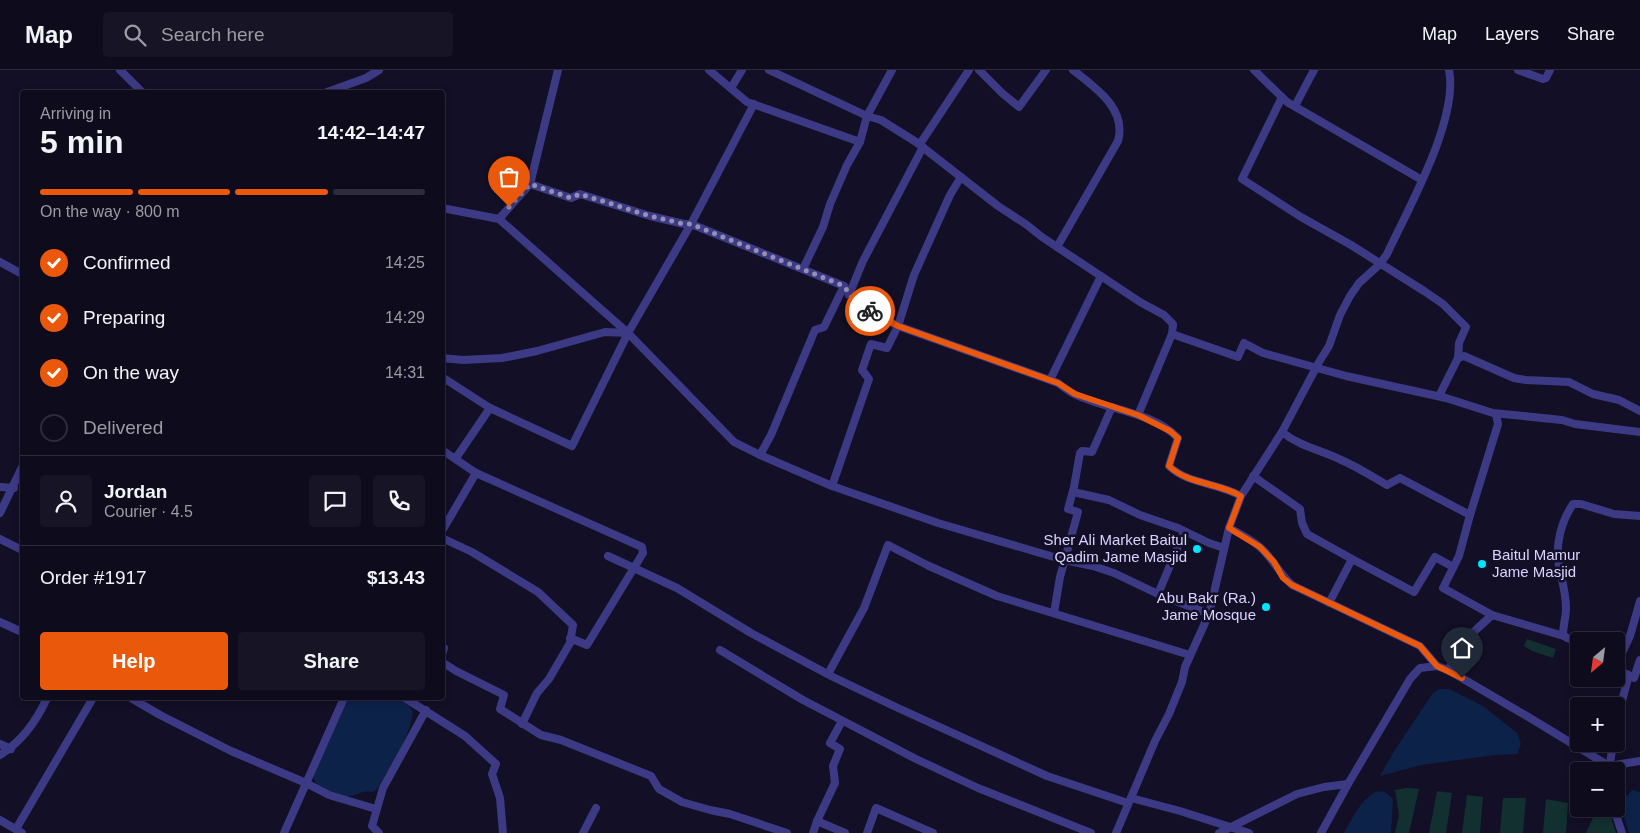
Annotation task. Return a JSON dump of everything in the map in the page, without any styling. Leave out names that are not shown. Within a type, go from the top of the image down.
[{"type":"street","points":[[120,70],[140,90]]},
{"type":"street","points":[[333,90],[366,78],[379,70]]},
{"type":"street","points":[[499,218],[530,184],[558,70]]},
{"type":"street","points":[[710,70],[747,102],[860,142]]},
{"type":"street","points":[[731,88],[742,70]]},
{"type":"street","points":[[769,70],[867,116],[880,120],[921,146],[998,206],[1028,225],[1057,247],[1140,302],[1164,315],[1173,324],[1172,334],[1138,415]]},
{"type":"street","points":[[803,269],[823,228],[830,204],[847,164],[860,142],[867,116],[892,70]]},
{"type":"street","points":[[849,294],[863,261],[921,146],[969,70]]},
{"type":"street","points":[[979,70],[1019,107],[1046,70]]},
{"type":"street","points":[[1057,247],[1120,135],[1120,123],[1117,113],[1100,92],[1074,70]]},
{"type":"street","points":[[1254,70],[1282,97],[1295,106],[1422,180]]},
{"type":"street","points":[[1295,106],[1314,70]]},
{"type":"street","points":[[1116,833],[1169,714],[1190,655],[1209,614],[1229,528],[1241,496],[1282,432],[1329,346],[1340,315],[1350,296],[1359,283],[1380,264],[1387,254],[1432,157],[1445,120],[1450,96],[1449,70]]},
{"type":"street","points":[[1518,70],[1543,79],[1546,78],[1550,70]]},
{"type":"street","points":[[1282,97],[1242,179],[1301,217],[1351,245],[1443,304],[1466,327],[1460,343],[1458,358],[1439,396]]},
{"type":"street","points":[[445,379],[490,408],[572,446],[628,333],[691,224],[754,104]]},
{"type":"street","points":[[832,486],[869,379],[862,370],[871,344],[887,348],[898,326],[914,275],[950,195],[961,177]]},
{"type":"street","points":[[530,184],[571,198],[580,194],[650,216],[691,224],[844,286],[856,304],[898,326],[1050,380],[1075,394],[1138,415],[1170,431],[1178,438],[1169,466],[1176,473],[1231,490],[1241,496]]},
{"type":"street","points":[[445,209],[499,218],[628,333],[734,442],[832,486],[938,523],[1114,573],[1158,594],[1209,614]]},
{"type":"street","points":[[0,262],[20,273]]},
{"type":"street","points":[[1050,380],[1101,276]]},
{"type":"street","points":[[760,455],[773,430],[815,330],[824,327],[844,286]]},
{"type":"street","points":[[445,358],[463,360],[502,358],[537,351],[605,332],[628,333]]},
{"type":"street","points":[[1172,334],[1238,357],[1244,343],[1263,353],[1316,368],[1439,396],[1496,414],[1562,420],[1575,424],[1640,432]]},
{"type":"street","points":[[1458,358],[1464,356],[1514,378],[1569,382],[1593,394],[1619,400],[1640,412]]},
{"type":"street","points":[[1054,614],[1064,560],[1078,512],[1068,509],[1080,453],[1082,451],[1092,452],[1112,407]]},
{"type":"street","points":[[456,458],[490,408]]},
{"type":"street","points":[[1496,414],[1498,424],[1459,556],[1442,588],[1492,615],[1570,639]]},
{"type":"street","points":[[1282,432],[1304,446],[1339,459],[1387,485],[1400,478],[1470,515]]},
{"type":"street","points":[[445,452],[476,473],[642,547],[643,553],[587,645],[570,638]]},
{"type":"street","points":[[0,513],[14,488],[20,472]]},
{"type":"street","points":[[445,527],[476,473]]},
{"type":"street","points":[[1253,476],[1300,510],[1302,523],[1307,534],[1414,592],[1435,557],[1454,567]]},
{"type":"street","points":[[0,487],[14,488]]},
{"type":"street","points":[[1073,492],[1109,500],[1140,515],[1178,528],[1209,544],[1224,548]]},
{"type":"street","points":[[1564,636],[1563,629],[1566,610],[1558,546],[1565,516],[1573,504],[1581,504],[1614,514],[1640,516]]},
{"type":"street","points":[[1229,528],[1260,547],[1274,562],[1283,578],[1292,585],[1420,646],[1437,666]]},
{"type":"street","points":[[1158,594],[1184,532]]},
{"type":"street","points":[[0,539],[20,549]]},
{"type":"street","points":[[445,539],[472,552],[543,596],[573,625],[570,644],[549,679],[537,693],[522,724]]},
{"type":"street","points":[[828,674],[864,608],[888,544],[929,566],[997,596],[1190,655]]},
{"type":"street","points":[[608,556],[677,588],[751,633],[828,674],[964,739],[1047,776],[1130,801],[1231,826],[1249,833]]},
{"type":"street","points":[[1329,603],[1352,559]]},
{"type":"street","points":[[1625,643],[1630,636],[1640,600]]},
{"type":"street","points":[[1448,670],[1466,640],[1492,615]]},
{"type":"street","points":[[0,622],[20,631]]},
{"type":"street","points":[[720,650],[803,700],[956,778],[1090,833]]},
{"type":"street","points":[[1625,700],[1640,660]]},
{"type":"street","points":[[445,664],[504,695],[500,709],[541,735],[560,740],[651,776],[659,789],[682,802],[730,814],[787,833]]},
{"type":"street","points":[[1321,833],[1410,679],[1420,668],[1437,666],[1448,670],[1598,762]]},
{"type":"street","points":[[0,755],[10,749],[32,725],[46,700]]},
{"type":"street","points":[[0,820],[19,831],[92,700]]},
{"type":"street","points":[[134,700],[231,751],[306,783],[329,795],[376,809]]},
{"type":"street","points":[[284,833],[343,700]]},
{"type":"street","points":[[408,700],[465,736],[496,764],[492,774],[500,798],[503,833]]},
{"type":"street","points":[[379,833],[372,826],[383,788],[426,710]]},
{"type":"street","points":[[813,833],[835,783],[833,766],[840,749],[830,743],[842,721]]},
{"type":"street","points":[[0,744],[10,749]]},
{"type":"street","points":[[1625,765],[1640,761]]},
{"type":"street","points":[[1218,833],[1297,794],[1348,784]]},
{"type":"street","points":[[583,833],[596,808]]},
{"type":"street","points":[[867,833],[876,808],[933,833]]},
{"type":"street","points":[[1617,817],[1622,833]]},
{"type":"street","points":[[817,821],[845,833]]},
{"type":"green space","points":[[1527,639],[1556,649],[1553,658],[1532,651],[1524,646]]},
{"type":"green space","points":[[1419,789],[1409,833],[1395,833],[1399,815],[1395,790]]},
{"type":"green space","points":[[1437,791],[1452,793],[1446,833],[1429,833]]},
{"type":"green space","points":[[1467,795],[1483,797],[1480,833],[1462,833]]},
{"type":"green space","points":[[1503,798],[1526,798],[1523,833],[1500,833]]},
{"type":"green space","points":[[1546,799],[1568,803],[1566,833],[1543,833]]},
{"type":"green space","points":[[1593,817],[1611,817],[1616,833],[1586,833]]},
{"type":"water","points":[[1439,689],[1449,689],[1483,706],[1517,733],[1521,744],[1517,754],[1495,755],[1421,765],[1380,776],[1433,693]]},
{"type":"water","points":[[347,700],[399,700],[409,705],[413,712],[404,742],[377,789],[373,792],[341,796],[316,784],[313,775]]},
{"type":"water","points":[[1632,790],[1640,792],[1640,833],[1629,833],[1624,817],[1625,796]]},
{"type":"water","points":[[1378,791],[1385,792],[1393,799],[1391,833],[1344,833],[1362,803]]},
{"type":"way so far","points":[[509,207],[530,184],[571,198],[580,194],[650,216],[691,224],[844,286],[856,304],[870,311]]},
{"type":"place","name":"Sher Ali Market Baitul Qadim Jame Masjid","points":[[1197,549]]},
{"type":"place","name":"Baitul Mamur Jame Masjid","points":[[1482,564]]},
{"type":"place","name":"Abu Bakr (Ra.) Jame Mosque","points":[[1266,607]]},
{"type":"route","points":[[870,311],[898,326],[1058,383],[1075,394],[1138,415],[1170,431],[1178,438],[1169,466],[1176,473],[1231,490],[1241,496],[1229,528],[1260,547],[1274,562],[1283,578],[1292,585],[1314,596],[1420,646],[1437,666],[1462,678]]}]
